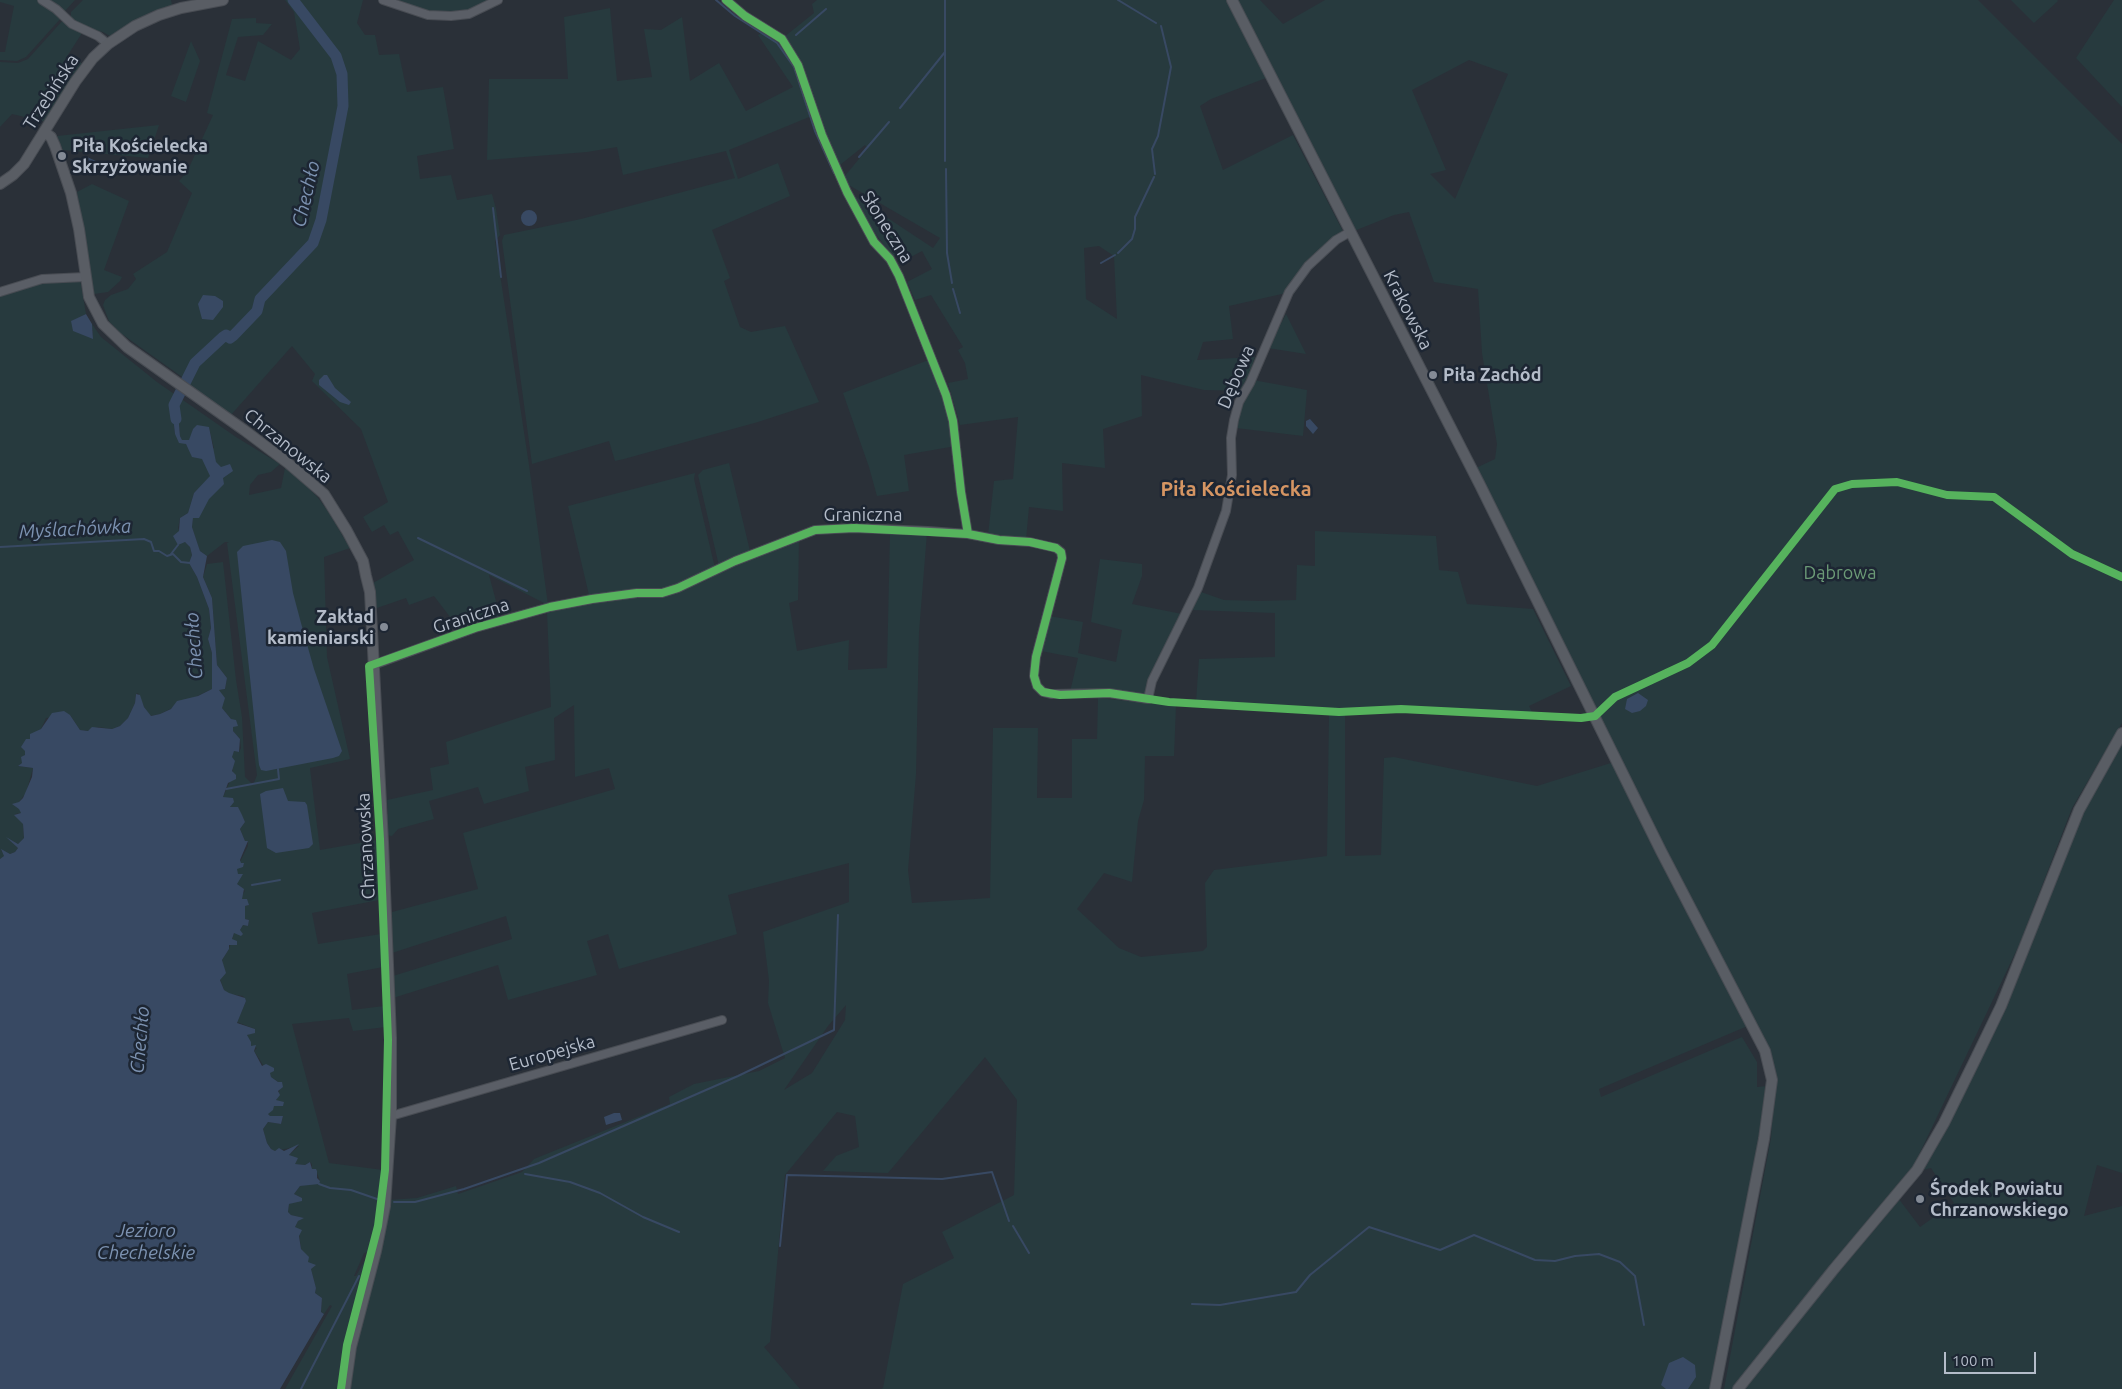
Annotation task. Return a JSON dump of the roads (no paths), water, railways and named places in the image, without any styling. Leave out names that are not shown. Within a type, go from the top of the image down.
[{"type":"street","points":[[42,0],[56,9],[72,24],[98,36],[108,44]]},
{"type":"street","name":"Trzebińska","points":[[0,184],[24,164],[78,77],[93,58],[108,44],[135,26],[160,15],[188,6],[223,0]]},
{"type":"street","points":[[382,0],[428,15],[451,16],[469,14],[498,0]]},
{"type":"street","name":"Słoneczna","points":[[726,0],[745,16],[782,39],[798,65],[822,135],[847,192],[874,242],[890,259],[900,276],[946,395],[953,421],[968,534]]},
{"type":"street","name":"Krakowska","points":[[1232,0],[1480,485],[1661,850],[1755,1027],[1769,1064],[1772,1080],[1764,1139],[1715,1389]]},
{"type":"street","name":"Chrzanowska","points":[[44,132],[50,137],[55,146],[71,192],[79,229],[85,277],[90,297],[103,324],[114,336],[244,430],[324,494],[336,511],[362,561],[370,592],[391,1038],[391,1116],[388,1180],[382,1226],[351,1346],[344,1389]]},
{"type":"street","name":"Dębowa","points":[[1148,699],[1152,681],[1198,588],[1226,512],[1232,475],[1231,438],[1239,402],[1250,383],[1289,292],[1308,266],[1336,240],[1350,232]]},
{"type":"street","points":[[0,292],[42,279],[85,277]]},
{"type":"street","name":"Graniczna","points":[[373,665],[475,628],[550,607],[601,598],[662,593],[678,588],[735,561],[796,536],[815,530],[854,528],[968,534],[999,540],[1047,545],[1062,552],[1036,658],[1034,676],[1037,686],[1043,692],[1060,694],[1109,693],[1148,699]]},
{"type":"street","points":[[1738,1389],[1834,1269],[1917,1170],[1944,1124],[2000,1006],[2079,810],[2122,733]]},
{"type":"street","name":"Europejska","points":[[391,1116],[722,1020]]},
{"type":"water","points":[[87,157],[96,161],[93,165],[97,170],[94,174],[84,163],[83,159]]},
{"type":"water","points":[[526,210],[532,210],[537,215],[535,224],[526,226],[521,221],[521,215]]},
{"type":"water","points":[[203,295],[215,296],[223,301],[223,307],[213,320],[202,319],[198,304]]},
{"type":"water","points":[[86,314],[92,324],[93,339],[73,331],[71,321]]},
{"type":"water","points":[[324,375],[327,375],[335,388],[351,402],[349,405],[340,402],[319,385],[319,380]]},
{"type":"water","name":"Jezioro Chechelskie","points":[[174,405],[178,412],[182,440],[189,440],[193,429],[197,425],[209,427],[216,462],[221,467],[230,464],[233,471],[223,478],[224,484],[209,499],[199,518],[193,518],[192,527],[200,551],[207,556],[203,577],[212,598],[217,665],[227,678],[225,689],[219,690],[225,698],[222,708],[231,719],[236,720],[238,726],[233,727],[233,731],[240,739],[239,752],[234,751],[232,757],[235,761],[232,771],[236,775],[236,779],[228,783],[223,797],[233,798],[234,802],[230,807],[238,807],[245,822],[240,829],[245,841],[248,841],[240,860],[241,863],[244,863],[243,867],[237,869],[238,874],[243,874],[237,884],[244,889],[242,899],[247,899],[249,905],[245,906],[245,919],[249,920],[248,926],[243,925],[240,930],[243,934],[241,936],[234,933],[232,939],[237,941],[237,945],[229,945],[229,949],[222,960],[226,973],[220,980],[224,990],[245,998],[246,1001],[237,1023],[255,1029],[255,1033],[247,1035],[251,1046],[256,1045],[254,1051],[262,1066],[266,1064],[274,1068],[274,1071],[270,1073],[271,1077],[278,1082],[282,1082],[283,1087],[278,1091],[280,1095],[276,1100],[284,1102],[283,1106],[274,1106],[273,1110],[268,1114],[270,1116],[283,1116],[281,1124],[268,1122],[263,1129],[267,1143],[275,1151],[279,1148],[284,1151],[299,1144],[289,1155],[298,1158],[295,1164],[305,1165],[310,1162],[312,1169],[317,1171],[319,1184],[300,1186],[294,1194],[302,1198],[302,1201],[289,1204],[288,1212],[291,1215],[304,1218],[298,1221],[295,1227],[302,1230],[299,1236],[301,1249],[309,1257],[308,1262],[316,1265],[311,1269],[316,1288],[315,1293],[322,1298],[321,1312],[324,1314],[280,1389],[0,1389],[0,859],[4,856],[1,849],[10,854],[15,852],[18,848],[6,837],[18,844],[24,838],[23,824],[14,815],[21,813],[12,804],[19,802],[23,798],[32,777],[33,768],[18,766],[22,763],[21,757],[25,755],[25,751],[21,747],[26,739],[30,739],[30,734],[41,729],[52,713],[64,711],[70,715],[80,730],[88,731],[92,727],[112,729],[120,726],[128,718],[135,703],[136,694],[140,695],[144,707],[151,716],[171,709],[177,701],[198,696],[212,689],[212,653],[208,639],[211,628],[209,609],[197,577],[189,563],[192,555],[190,547],[185,542],[178,545],[173,536],[179,531],[180,518],[188,513],[194,493],[210,476],[202,459],[192,457],[186,444],[179,443],[175,434],[172,408]]},
{"type":"water","points":[[1310,419],[1318,428],[1313,434],[1306,426],[1306,421]]},
{"type":"water","points":[[272,540],[280,542],[286,551],[293,593],[301,623],[314,669],[342,751],[339,756],[333,758],[266,771],[261,770],[259,765],[237,552],[243,546]]},
{"type":"water","points":[[1638,693],[1648,700],[1646,706],[1640,711],[1632,713],[1625,709],[1627,699]]},
{"type":"water","points":[[283,788],[288,801],[305,802],[307,805],[313,844],[309,848],[276,853],[267,848],[260,794]]},
{"type":"water","points":[[620,1113],[622,1120],[606,1125],[604,1117]]},
{"type":"water","points":[[1683,1357],[1695,1365],[1696,1377],[1688,1389],[1666,1389],[1661,1385],[1669,1363]]},
{"type":"waterway","name":"Chechło","points":[[176,419],[174,405],[195,363],[223,337],[226,335],[230,338],[234,335],[257,311],[260,299],[313,243],[321,220],[343,106],[342,74],[336,56],[293,0]]},
{"type":"waterway","points":[[716,0],[735,16],[777,43],[794,67],[815,131],[834,173]]},
{"type":"waterway","points":[[945,0],[945,161]]},
{"type":"waterway","points":[[1118,0],[1156,23]]},
{"type":"waterway","points":[[796,35],[826,9]]},
{"type":"waterway","points":[[1155,174],[1152,149],[1158,136],[1171,67],[1161,26]]},
{"type":"waterway","points":[[900,108],[945,52]]},
{"type":"waterway","points":[[859,157],[889,122]]},
{"type":"waterway","points":[[946,169],[947,253],[952,283]]},
{"type":"waterway","points":[[1118,253],[1132,239],[1135,229],[1135,217],[1154,177]]},
{"type":"waterway","points":[[493,208],[501,277]]},
{"type":"waterway","points":[[1101,263],[1115,255]]},
{"type":"waterway","points":[[953,289],[960,313]]},
{"type":"waterway","points":[[418,538],[527,591]]},
{"type":"waterway","name":"Myślachówka","points":[[0,547],[144,539],[151,542],[154,551],[159,551],[167,556],[173,554],[181,562],[190,563]]},
{"type":"waterway","points":[[171,554],[178,545]]},
{"type":"waterway","points":[[226,789],[279,779],[278,769]]},
{"type":"waterway","points":[[252,885],[280,880]]},
{"type":"waterway","points":[[394,1202],[415,1202],[464,1189],[539,1163],[738,1076],[834,1030],[838,915]]},
{"type":"waterway","points":[[780,1246],[787,1175],[942,1179],[992,1172],[1009,1221]]},
{"type":"waterway","points":[[525,1174],[570,1182],[600,1193],[643,1217],[679,1232]]},
{"type":"waterway","points":[[319,1184],[330,1188],[351,1190],[377,1199]]},
{"type":"waterway","points":[[1013,1226],[1029,1253]]},
{"type":"waterway","points":[[1192,1304],[1220,1305],[1296,1292],[1310,1275],[1369,1227],[1440,1250],[1474,1235],[1535,1260],[1555,1261],[1575,1256],[1599,1254],[1620,1262],[1635,1276],[1644,1325]]},
{"type":"waterway","points":[[301,1389],[359,1276]]},
{"type":"place","name":"Piła Kościelecka Skrzyżowanie","points":[[62,156]]},
{"type":"place","name":"Piła Zachód","points":[[1433,375]]},
{"type":"place","name":"Zakład kamieniarski","points":[[384,627]]},
{"type":"place","name":"Środek Powiatu Chrzanowskiego","points":[[1920,1199]]},
{"type":"district","name":"Piła Kościelecka","points":[[1236,489]]},
{"type":"park label","name":"Dąbrowa","points":[[1840,573]]}]
